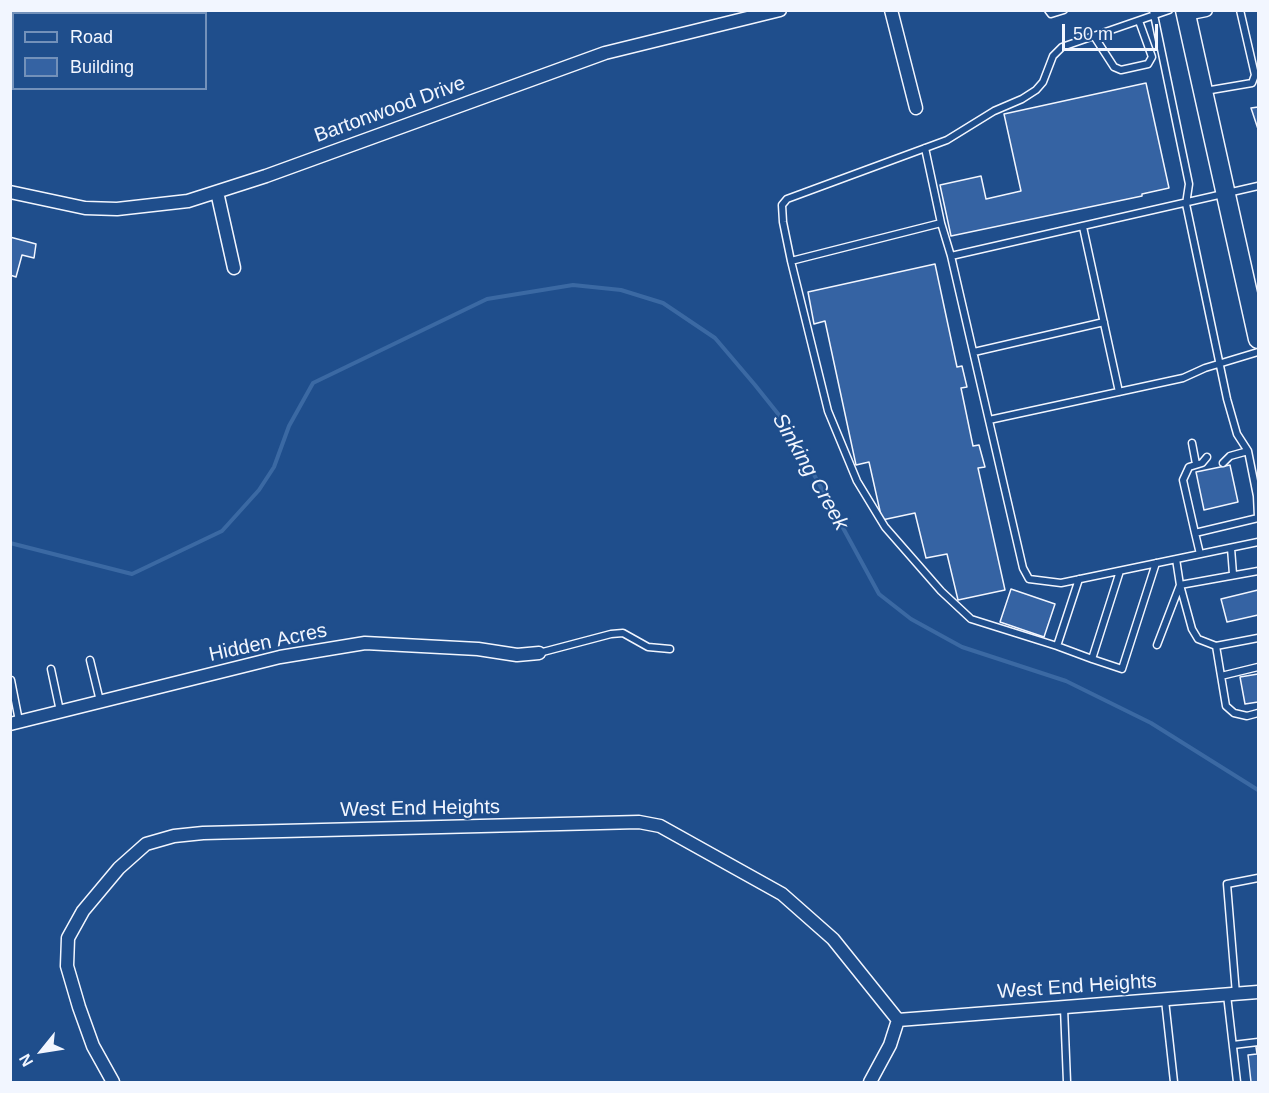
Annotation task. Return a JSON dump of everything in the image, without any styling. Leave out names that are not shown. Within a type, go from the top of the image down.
[{"type":"main road","points":[[1180,12],[1203,91],[1258,339]]},
{"type":"street","name":"Bartonwood Drive","points":[[10,192],[86,208],[117,209],[188,201],[604,53],[780,10]]},
{"type":"street","points":[[891,10],[916,108]]},
{"type":"street","points":[[1180,12],[1206,10]]},
{"type":"street","points":[[217,192],[234,268]]},
{"type":"street","name":"Hidden Acres","points":[[15,723],[280,657],[365,643],[478,649],[517,655],[539,653]]},
{"type":"street","name":"West End Heights","points":[[113,1083],[93,1046],[76,996],[67,966],[68,938],[83,911],[119,868],[146,844],[174,836],[203,832],[551,826],[620,822],[639,822],[660,826],[782,894],[812,917],[873,985],[898,1020],[1258,992]]},
{"type":"street","points":[[870,1083],[890,1045],[898,1020]]},
{"type":"lane","points":[[1048,10],[1051,14],[1064,10]]},
{"type":"lane","points":[[1203,91],[1252,83],[1255,75],[1240,10]]},
{"type":"lane","points":[[1156,563],[1122,669],[971,619],[941,591],[885,527],[857,481],[828,411],[791,261],[782,205],[787,199],[926,148],[955,135],[993,111],[1022,99],[1043,82],[1053,56],[1062,47],[1139,21],[1155,13],[1180,12]]},
{"type":"lane","points":[[1155,13],[1189,184],[1186,204],[1237,434],[1248,451],[1257,496],[1258,518],[1195,533]]},
{"type":"lane","points":[[1094,36],[1114,67],[1121,70],[1148,64],[1152,57],[1139,21]]},
{"type":"lane","points":[[926,148],[941,223],[951,256],[1025,573],[1029,579],[1045,583],[1079,579],[1258,542]]},
{"type":"lane","points":[[951,256],[1258,186]]},
{"type":"lane","points":[[791,261],[941,223]]},
{"type":"lane","points":[[1083,226],[1119,392]]},
{"type":"lane","points":[[974,352],[1104,322]]},
{"type":"lane","points":[[990,420],[1183,378],[1220,363],[1258,352]]},
{"type":"lane","points":[[1192,443],[1199,464]]},
{"type":"lane","points":[[1221,454],[1230,456],[1248,451]]},
{"type":"lane","points":[[1223,463],[1230,456]]},
{"type":"lane","points":[[1199,464],[1207,457]]},
{"type":"lane","points":[[1200,554],[1183,480],[1189,466],[1199,464],[1209,466]]},
{"type":"lane","points":[[1231,548],[1233,574]]},
{"type":"lane","points":[[1176,559],[1180,585],[1192,629],[1198,639],[1216,646],[1258,638]]},
{"type":"lane","points":[[1092,658],[1120,571]]},
{"type":"lane","points":[[1180,585],[1258,571]]},
{"type":"lane","points":[[1057,646],[1079,579]]},
{"type":"lane","points":[[1157,645],[1180,585]]},
{"type":"lane","points":[[539,653],[611,634],[623,633],[648,647],[670,649]]},
{"type":"lane","points":[[1216,646],[1226,706],[1234,713],[1247,716],[1258,713]]},
{"type":"lane","points":[[90,660],[100,702]]},
{"type":"lane","points":[[1221,676],[1258,668]]},
{"type":"lane","points":[[51,669],[60,712]]},
{"type":"lane","points":[[11,680],[15,723]]},
{"type":"lane","points":[[1237,1083],[1233,1045],[1227,884],[1258,878]]},
{"type":"lane","points":[[1165,1000],[1174,1083]]},
{"type":"lane","points":[[1064,1008],[1066,1083]]},
{"type":"lane","points":[[1233,1045],[1258,1042]]},
{"type":"building","points":[[1146,83],[1169,188],[1142,194],[1142,196],[951,236],[940,185],[981,176],[986,199],[1021,191],[1004,114]]},
{"type":"building","points":[[1258,107],[1258,129],[1251,108]]},
{"type":"building","points":[[10,237],[36,244],[34,258],[22,255],[16,277],[10,275]]},
{"type":"building","points":[[935,264],[957,367],[962,366],[967,387],[961,388],[973,446],[979,445],[985,467],[978,468],[1005,590],[958,600],[947,554],[926,558],[915,513],[882,520],[869,462],[856,465],[825,321],[814,324],[808,292]]},
{"type":"building","points":[[1230,465],[1238,502],[1204,510],[1196,472]]},
{"type":"building","points":[[1011,589],[1055,604],[1044,637],[1000,622]]},
{"type":"building","points":[[1258,590],[1258,615],[1227,622],[1221,599]]},
{"type":"building","points":[[1258,674],[1258,702],[1245,704],[1240,677]]},
{"type":"building","points":[[1258,1046],[1258,1082],[1251,1082],[1248,1055],[1257,1054],[1256,1047]]},
{"type":"waterway","name":"Sinking Creek","points":[[10,543],[132,574],[222,531],[259,490],[274,467],[289,426],[313,383],[487,299],[573,285],[621,290],[663,303],[715,338],[755,385],[787,425],[879,594],[911,619],[962,647],[1066,681],[1151,723],[1258,790]]}]
